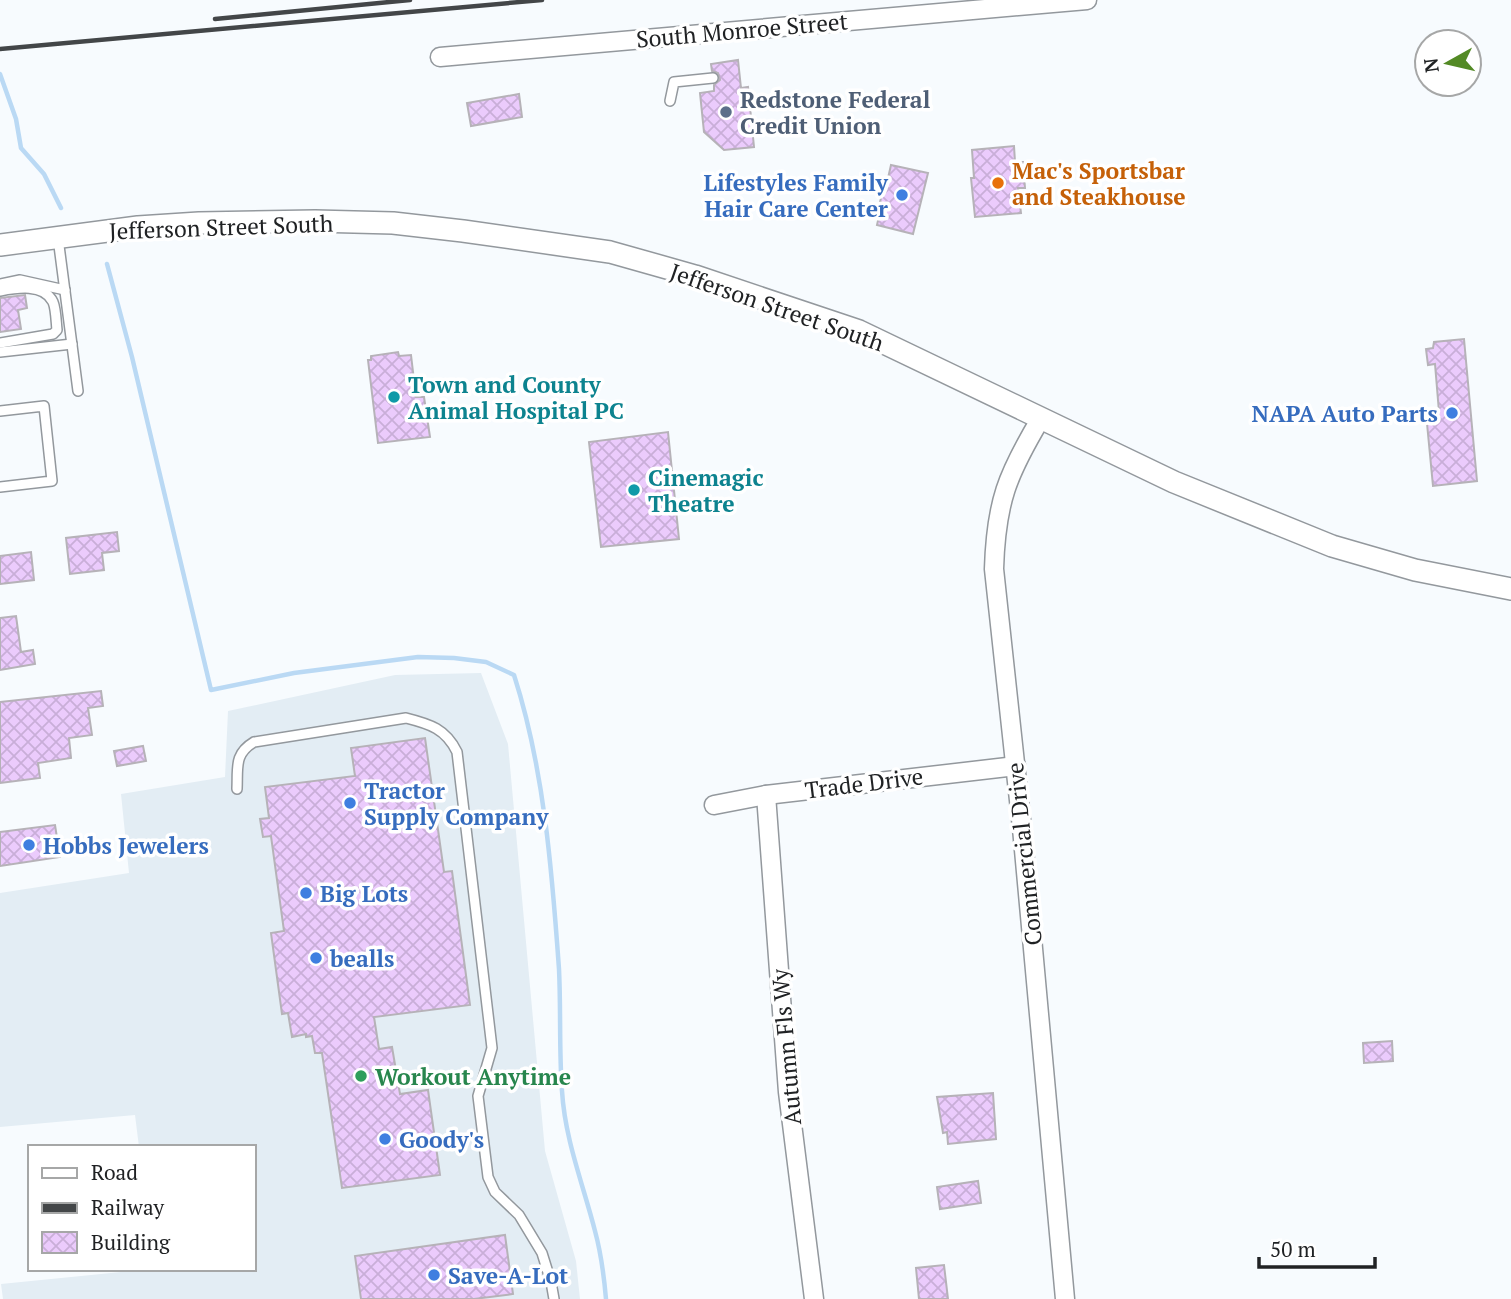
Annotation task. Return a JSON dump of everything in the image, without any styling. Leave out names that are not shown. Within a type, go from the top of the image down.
[{"type":"street","name":"South Monroe Street","points":[[440,57],[1087,0]]},
{"type":"street","name":"Jefferson Street South","points":[[0,245],[58,236],[187,223],[316,221],[393,223],[610,252],[695,276],[859,331],[1174,482],[1332,546],[1415,570],[1511,589]]},
{"type":"street","name":"Commercial Drive","points":[[1041,418],[1014,464],[1002,497],[995,532],[994,569],[1016,766],[1065,1299]]},
{"type":"street","name":"Trade Drive","points":[[714,805],[766,795],[1016,766]]},
{"type":"street","name":"Autumn Fls Wy","points":[[766,795],[788,1092],[814,1299]]},
{"type":"lane","points":[[670,101],[674,82],[713,78]]},
{"type":"lane","points":[[58,236],[78,391]]},
{"type":"lane","points":[[0,284],[20,281],[65,290]]},
{"type":"lane","points":[[0,291],[25,288],[47,294],[53,302],[57,330],[53,334],[0,343]]},
{"type":"lane","points":[[0,352],[72,344]]},
{"type":"lane","points":[[0,411],[44,406],[52,481],[0,487]]},
{"type":"lane","points":[[237,789],[238,761],[243,749],[254,742],[406,718],[427,723],[450,738],[457,752],[492,1048],[478,1096],[488,1177],[495,1192],[519,1215],[542,1253],[554,1299]]},
{"type":"shaded area","points":[[481,673],[508,744],[545,1151],[576,1261],[580,1299],[3,1299],[1,1284],[131,1271],[256,1271],[256,1145],[139,1145],[135,1115],[0,1127],[0,893],[129,873],[121,794],[225,777],[228,711],[395,675]]},
{"type":"building","name":"Redstone Federal Credit Union","points":[[738,60],[741,88],[748,87],[754,147],[724,150],[704,132],[700,93],[714,91],[714,85],[720,80],[718,73],[712,71],[711,64]]},
{"type":"building","points":[[519,94],[522,117],[471,126],[467,103]]},
{"type":"building","name":"Mac's Sportsbar and Steakhouse","points":[[1014,146],[1015,162],[1023,162],[1025,188],[1018,188],[1021,213],[975,217],[971,178],[974,178],[972,150]]},
{"type":"building","name":"Lifestyles Family Hair Care Center","points":[[891,165],[928,173],[913,234],[877,225],[882,203],[880,202]]},
{"type":"building","points":[[25,295],[27,308],[18,310],[21,329],[0,332],[0,298]]},
{"type":"building","name":"NAPA Auto Parts","points":[[1464,339],[1477,481],[1433,486],[1426,413],[1439,412],[1435,364],[1428,365],[1426,349],[1433,348],[1434,342]]},
{"type":"building","name":"Town and County Animal Hospital PC","points":[[398,352],[399,356],[411,355],[416,397],[424,397],[430,437],[378,443],[368,360],[371,360],[371,356]]},
{"type":"building","name":"Cinemagic Theatre","points":[[668,432],[679,539],[601,547],[589,442]]},
{"type":"building","points":[[117,532],[119,551],[102,553],[104,570],[70,574],[66,538]]},
{"type":"building","points":[[31,552],[34,580],[0,584],[0,556]]},
{"type":"building","points":[[16,616],[21,652],[33,650],[35,664],[0,670],[0,618]]},
{"type":"building","points":[[101,691],[103,706],[88,708],[92,735],[69,738],[71,758],[38,763],[40,778],[0,783],[0,702]]},
{"type":"building","points":[[425,738],[444,872],[452,871],[470,1005],[374,1017],[379,1049],[392,1047],[400,1094],[428,1090],[440,1175],[342,1188],[322,1053],[315,1053],[312,1036],[306,1037],[306,1034],[292,1037],[288,1013],[282,1014],[271,933],[284,931],[271,836],[263,837],[260,819],[269,818],[265,787],[355,776],[351,748]]},
{"type":"building","points":[[143,746],[146,761],[117,766],[114,751]]},
{"type":"building","name":"Hobbs Jewelers","points":[[55,825],[60,857],[0,866],[0,832]]},
{"type":"building","points":[[1392,1041],[1393,1061],[1364,1063],[1363,1043]]},
{"type":"building","points":[[993,1093],[996,1139],[948,1144],[947,1132],[943,1133],[937,1097]]},
{"type":"building","points":[[978,1181],[981,1203],[940,1209],[937,1187]]},
{"type":"building","name":"Save-A-Lot","points":[[505,1235],[513,1294],[474,1299],[361,1299],[355,1256]]},
{"type":"building","points":[[944,1265],[948,1299],[919,1299],[916,1268]]},
{"type":"waterway","points":[[0,74],[16,119],[21,148],[44,174],[61,208]]},
{"type":"waterway","points":[[107,264],[132,357],[211,690],[294,673],[418,657],[486,662],[514,675],[533,746],[550,857],[559,969],[564,1109],[597,1239],[606,1299]]},
{"type":"railway","points":[[215,19],[410,0]]},
{"type":"railway","points":[[0,49],[542,0]]},
{"type":"place","name":"Redstone Federal Credit Union","points":[[726,112]]},
{"type":"place","name":"Mac's Sportsbar and Steakhouse","points":[[998,183]]},
{"type":"place","name":"Lifestyles Family Hair Care Center","points":[[902,195]]},
{"type":"place","name":"Town and County Animal Hospital PC","points":[[394,397]]},
{"type":"place","name":"NAPA Auto Parts","points":[[1452,413]]},
{"type":"place","name":"Cinemagic Theatre","points":[[634,490]]},
{"type":"place","name":"Tractor Supply Company","points":[[350,803]]},
{"type":"place","name":"Hobbs Jewelers","points":[[29,845]]},
{"type":"place","name":"Big Lots","points":[[306,893]]},
{"type":"place","name":"bealls","points":[[316,958]]},
{"type":"place","name":"Workout Anytime","points":[[361,1076]]},
{"type":"place","name":"Goody's","points":[[385,1139]]},
{"type":"place","name":"Save-A-Lot","points":[[434,1275]]}]
